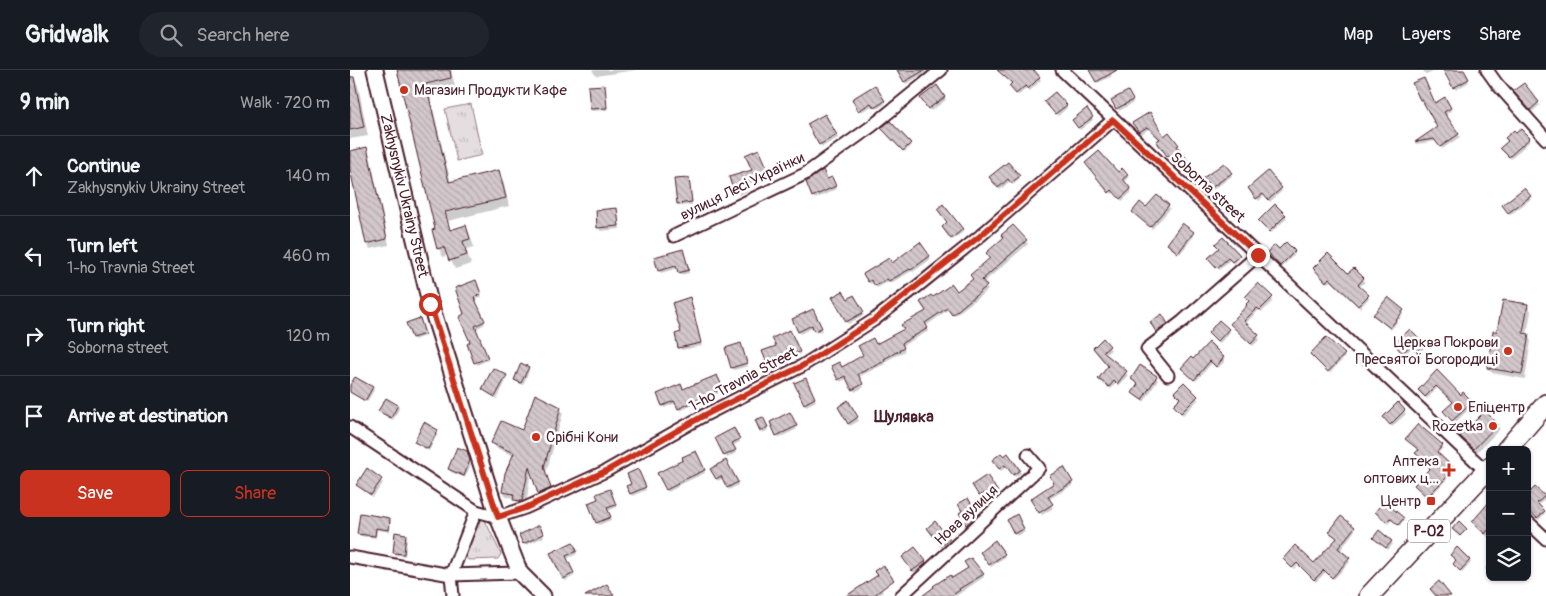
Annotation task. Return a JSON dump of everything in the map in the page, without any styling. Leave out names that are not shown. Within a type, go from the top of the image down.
[{"type":"main road","points":[[1509,446],[1546,404]]},
{"type":"main road","name":"Р-02","points":[[1369,596],[1486,475]]},
{"type":"street","name":"Zakhysnykiv Ukrainy Street","points":[[375,70],[430,304],[498,517],[520,573],[543,596]]},
{"type":"street","name":"вулиця Лесі Українки","points":[[674,236],[805,174],[872,126],[941,70]]},
{"type":"street","name":"Soborna street","points":[[1062,70],[1486,469]]},
{"type":"street","points":[[1487,70],[1546,139]]},
{"type":"street","name":"1-ho Travnia Street","points":[[498,517],[525,508],[606,471],[703,416],[802,366],[874,320],[980,236],[1113,120]]},
{"type":"street","points":[[1168,375],[1147,348],[1183,321],[1258,255]]},
{"type":"street","points":[[350,427],[476,510],[498,517]]},
{"type":"street","name":"Нова вулиця","points":[[901,596],[1039,468],[1028,455]]},
{"type":"street","points":[[453,596],[451,575],[476,510]]},
{"type":"street","points":[[1531,525],[1546,539]]},
{"type":"street","points":[[350,557],[451,575],[520,573]]},
{"type":"green space","points":[[471,104],[482,155],[457,161],[445,109]]},
{"type":"green space","points":[[484,518],[501,554],[498,559],[468,560],[464,554],[477,522]]},
{"type":"building","points":[[397,70],[450,70],[451,78],[426,84],[449,182],[499,170],[506,198],[445,212],[450,230],[466,225],[470,239],[463,241],[467,255],[449,261],[444,247],[437,249],[432,230],[435,229]]},
{"type":"building","points":[[897,70],[925,70],[904,82]]},
{"type":"building","points":[[997,70],[1034,70],[1040,77],[1028,89],[1025,86],[1016,94],[1009,86],[1012,83]]},
{"type":"building","points":[[1089,70],[1117,70],[1096,82]]},
{"type":"building","points":[[1443,70],[1464,70],[1469,79],[1453,88]]},
{"type":"building","points":[[350,77],[354,77],[364,127],[350,130]]},
{"type":"building","points":[[1424,78],[1435,103],[1445,97],[1451,108],[1444,112],[1459,134],[1440,147],[1434,139],[1415,142],[1437,127],[1412,83]]},
{"type":"building","points":[[1524,83],[1539,102],[1530,110],[1513,91]]},
{"type":"building","points":[[605,85],[607,108],[590,109],[588,86]]},
{"type":"building","points":[[875,85],[885,101],[874,108],[871,103],[858,111],[852,99]]},
{"type":"building","points":[[937,85],[945,97],[928,109],[920,98]]},
{"type":"building","points":[[1128,91],[1133,100],[1116,109],[1111,100]]},
{"type":"building","points":[[1055,92],[1067,105],[1055,114],[1044,101]]},
{"type":"building","points":[[1087,108],[1093,117],[1078,128],[1072,120]]},
{"type":"building","points":[[1150,112],[1164,136],[1169,132],[1190,163],[1179,171],[1173,164],[1175,161],[1169,155],[1167,156],[1156,141],[1160,139],[1147,127],[1139,132],[1132,123]]},
{"type":"building","points":[[825,114],[837,135],[819,145],[807,124]]},
{"type":"building","points":[[890,121],[911,143],[903,151],[881,128]]},
{"type":"building","points":[[1521,129],[1530,138],[1509,157],[1500,148],[1508,141],[1505,138],[1514,130],[1516,133]]},
{"type":"building","points":[[367,147],[387,239],[366,244],[350,169],[350,151]]},
{"type":"building","points":[[759,149],[769,172],[744,183],[746,189],[734,193],[729,177],[752,170],[745,155]]},
{"type":"building","points":[[1099,151],[1118,172],[1122,168],[1128,175],[1123,179],[1131,189],[1120,199],[1112,190],[1109,193],[1085,163]]},
{"type":"building","points":[[1008,162],[1020,176],[1011,183],[1008,179],[998,188],[989,177]]},
{"type":"building","points":[[1224,163],[1232,173],[1211,188],[1203,178]]},
{"type":"building","points":[[823,170],[827,179],[832,177],[836,186],[812,197],[806,182]]},
{"type":"building","points":[[1268,171],[1282,188],[1268,200],[1263,194],[1256,199],[1248,188]]},
{"type":"building","points":[[689,178],[692,202],[677,204],[674,179]]},
{"type":"building","points":[[1524,188],[1531,196],[1508,213],[1502,205]]},
{"type":"building","points":[[1157,195],[1169,205],[1150,227],[1132,212],[1140,202],[1146,207]]},
{"type":"building","points":[[943,204],[963,229],[951,239],[942,227],[947,222],[937,209]]},
{"type":"building","points":[[1275,204],[1286,215],[1269,232],[1258,221]]},
{"type":"building","points":[[617,208],[619,226],[597,228],[596,210]]},
{"type":"building","points":[[1182,223],[1194,232],[1178,253],[1167,244]]},
{"type":"building","points":[[1013,225],[1027,240],[982,280],[987,286],[952,315],[947,308],[925,323],[928,328],[902,343],[904,348],[884,359],[885,361],[858,374],[863,384],[852,390],[845,376],[838,380],[831,366],[839,362],[842,367],[863,355],[858,346],[873,338],[876,344],[904,329],[901,325],[926,311],[920,302],[931,295],[933,297],[952,284],[957,291],[973,279],[970,275],[990,258],[986,253],[1003,238],[1001,235]]},
{"type":"building","points":[[1223,237],[1240,255],[1232,262],[1228,258],[1217,268],[1208,258],[1219,248],[1215,244]]},
{"type":"building","points":[[920,242],[930,256],[911,270],[889,281],[887,279],[875,286],[871,280],[868,282],[863,274],[889,258],[892,263]]},
{"type":"building","points":[[1286,242],[1295,251],[1280,266],[1267,252],[1275,245],[1279,249]]},
{"type":"building","points":[[683,249],[689,270],[678,273],[676,266],[658,271],[654,257]]},
{"type":"building","points":[[1328,253],[1348,273],[1354,268],[1364,278],[1358,285],[1369,295],[1358,306],[1329,278],[1326,282],[1313,268]]},
{"type":"building","points":[[476,280],[481,294],[474,297],[485,321],[475,326],[488,358],[474,363],[467,344],[470,342],[459,317],[464,314],[455,288]]},
{"type":"building","points":[[1258,283],[1273,297],[1260,310],[1257,308],[1244,321],[1259,335],[1251,344],[1230,324],[1247,305],[1249,301],[1245,297]]},
{"type":"building","points":[[843,291],[848,299],[854,295],[864,312],[846,322],[832,297]]},
{"type":"building","points":[[690,297],[701,343],[678,348],[675,334],[681,332],[672,303]]},
{"type":"building","points":[[1388,297],[1404,310],[1390,328],[1373,315]]},
{"type":"building","name":"Церква Покрови Пресвятої Богородиці","points":[[1503,300],[1528,304],[1523,333],[1529,334],[1522,374],[1487,368],[1493,331],[1497,331]]},
{"type":"building","points":[[813,309],[822,328],[814,331],[812,325],[798,332],[792,319]]},
{"type":"building","points":[[1162,314],[1168,324],[1156,332],[1150,322]]},
{"type":"building","points":[[420,318],[425,334],[412,338],[406,323]]},
{"type":"building","points":[[1219,320],[1229,329],[1217,342],[1208,333]]},
{"type":"building","points":[[1410,329],[1425,344],[1416,352],[1410,346],[1402,353],[1394,344]]},
{"type":"building","points":[[790,330],[800,352],[768,366],[762,351],[776,346],[772,338]]},
{"type":"building","points":[[1326,337],[1345,354],[1328,372],[1310,354]]},
{"type":"building","points":[[1103,338],[1110,346],[1103,352],[1127,371],[1117,384],[1114,381],[1109,387],[1098,379],[1108,366],[1093,348]]},
{"type":"building","points":[[1209,342],[1224,357],[1216,367],[1210,361],[1194,380],[1181,368],[1191,357],[1193,359]]},
{"type":"building","points":[[741,343],[747,363],[731,368],[725,348]]},
{"type":"building","points":[[521,363],[529,367],[521,383],[514,380]]},
{"type":"building","points":[[1140,365],[1157,376],[1142,400],[1132,393],[1138,384],[1131,379]]},
{"type":"building","points":[[493,368],[507,375],[495,397],[482,389]]},
{"type":"building","points":[[1437,370],[1461,395],[1463,392],[1473,402],[1452,421],[1443,411],[1453,402],[1436,386],[1425,397],[1418,390]]},
{"type":"building","points":[[717,375],[723,388],[678,409],[674,401],[662,406],[657,394],[681,384],[683,389]]},
{"type":"building","points":[[355,377],[373,387],[365,401],[350,392],[350,385]]},
{"type":"building","points":[[806,378],[815,398],[804,404],[794,383]]},
{"type":"building","points":[[1184,382],[1198,396],[1181,413],[1173,405],[1180,398],[1174,392]]},
{"type":"building","name":"Срібні Кони","points":[[535,394],[561,407],[544,467],[551,488],[538,494],[529,467],[522,501],[513,500],[514,494],[502,492],[505,473],[514,453],[491,443],[501,421],[522,430]]},
{"type":"building","points":[[386,398],[398,405],[391,418],[378,411]]},
{"type":"building","points":[[848,400],[858,417],[848,424],[838,407]]},
{"type":"building","points":[[1398,402],[1405,410],[1390,425],[1383,417]]},
{"type":"building","points":[[1485,411],[1498,424],[1474,449],[1460,436]]},
{"type":"building","points":[[790,412],[797,426],[776,436],[770,422]]},
{"type":"building","points":[[763,417],[768,427],[760,431],[755,420]]},
{"type":"building","points":[[424,422],[438,430],[428,449],[414,442]]},
{"type":"building","points":[[1418,424],[1443,445],[1437,452],[1455,469],[1427,497],[1414,485],[1430,468],[1415,453],[1419,450],[1405,439]]},
{"type":"building","points":[[734,428],[740,439],[732,443],[736,450],[724,456],[715,438]]},
{"type":"building","points":[[457,447],[467,451],[470,460],[464,476],[448,469]]},
{"type":"building","points":[[696,451],[705,470],[666,490],[657,473],[683,460],[682,457]]},
{"type":"building","points":[[1001,453],[1004,456],[1008,453],[1020,470],[1013,475],[1005,465],[999,469],[992,460]]},
{"type":"building","points":[[726,460],[738,482],[727,488],[721,476],[716,479],[710,469]]},
{"type":"building","points":[[1064,467],[1073,482],[1048,497],[1053,504],[1039,513],[1030,499],[1054,483],[1049,476]]},
{"type":"building","points":[[367,468],[382,479],[371,495],[356,485]]},
{"type":"building","points":[[638,469],[646,487],[630,494],[626,486],[631,484],[627,474]]},
{"type":"building","points":[[987,475],[998,492],[988,499],[984,493],[979,496],[972,485]]},
{"type":"building","points":[[1535,487],[1545,496],[1537,503],[1545,511],[1537,518],[1531,513],[1531,491]]},
{"type":"building","points":[[610,489],[616,505],[607,508],[611,517],[596,523],[588,503],[598,499],[596,494]]},
{"type":"building","points":[[968,498],[976,512],[971,514],[974,518],[966,525],[959,513],[962,511],[958,504]]},
{"type":"building","points":[[1384,501],[1404,518],[1398,525],[1390,518],[1386,522],[1375,512]]},
{"type":"building","points":[[1486,506],[1485,534],[1472,522]]},
{"type":"building","points":[[360,513],[390,518],[389,530],[376,528],[375,536],[357,534]]},
{"type":"building","points":[[1017,514],[1024,529],[1014,534],[1007,520]]},
{"type":"building","points":[[1341,516],[1355,527],[1338,548],[1350,558],[1332,578],[1324,570],[1314,580],[1297,563],[1292,568],[1283,559],[1295,545],[1314,563],[1337,538],[1329,532]]},
{"type":"building","points":[[935,521],[950,539],[941,546],[927,528]]},
{"type":"building","points":[[1459,521],[1467,529],[1460,536],[1452,529]]},
{"type":"building","points":[[539,525],[544,534],[523,544],[519,535]]},
{"type":"building","points":[[1379,530],[1392,541],[1386,548],[1373,538]]},
{"type":"building","points":[[395,532],[406,534],[404,554],[393,553]]},
{"type":"building","points":[[995,540],[1005,554],[989,565],[980,552]]},
{"type":"building","points":[[573,542],[577,551],[566,556],[574,573],[563,579],[550,553]]},
{"type":"building","points":[[915,547],[926,561],[912,571],[902,557]]},
{"type":"building","points":[[1457,547],[1470,560],[1460,571],[1453,564],[1456,560],[1450,555]]},
{"type":"building","points":[[971,558],[984,574],[951,596],[922,596],[950,575],[952,578],[968,568],[964,562]]},
{"type":"building","points":[[883,565],[894,580],[873,596],[846,596],[878,575],[874,571]]},
{"type":"building","points":[[1439,581],[1451,596],[1436,596],[1430,589]]},
{"type":"building","points":[[607,584],[614,596],[585,596]]},
{"type":"place","name":"Магазин Продукти Кафе","points":[[404,90]]},
{"type":"place","name":"Церква Покрови Пресвятої Богородиці","points":[[1508,351]]},
{"type":"place","name":"Епіцентр","points":[[1458,407]]},
{"type":"place","name":"Rozetka","points":[[1493,426]]},
{"type":"place","name":"Срібні Кони","points":[[536,437]]},
{"type":"place","name":"Аптека оптових ц...","points":[[1449,470]]},
{"type":"place","name":"Центр","points":[[1431,501]]},
{"type":"district","name":"Шулявка","points":[[904,416]]},
{"type":"route","points":[[430,304],[498,517],[525,508],[606,471],[703,416],[802,366],[874,320],[980,236],[1113,120],[1258,255]]}]
